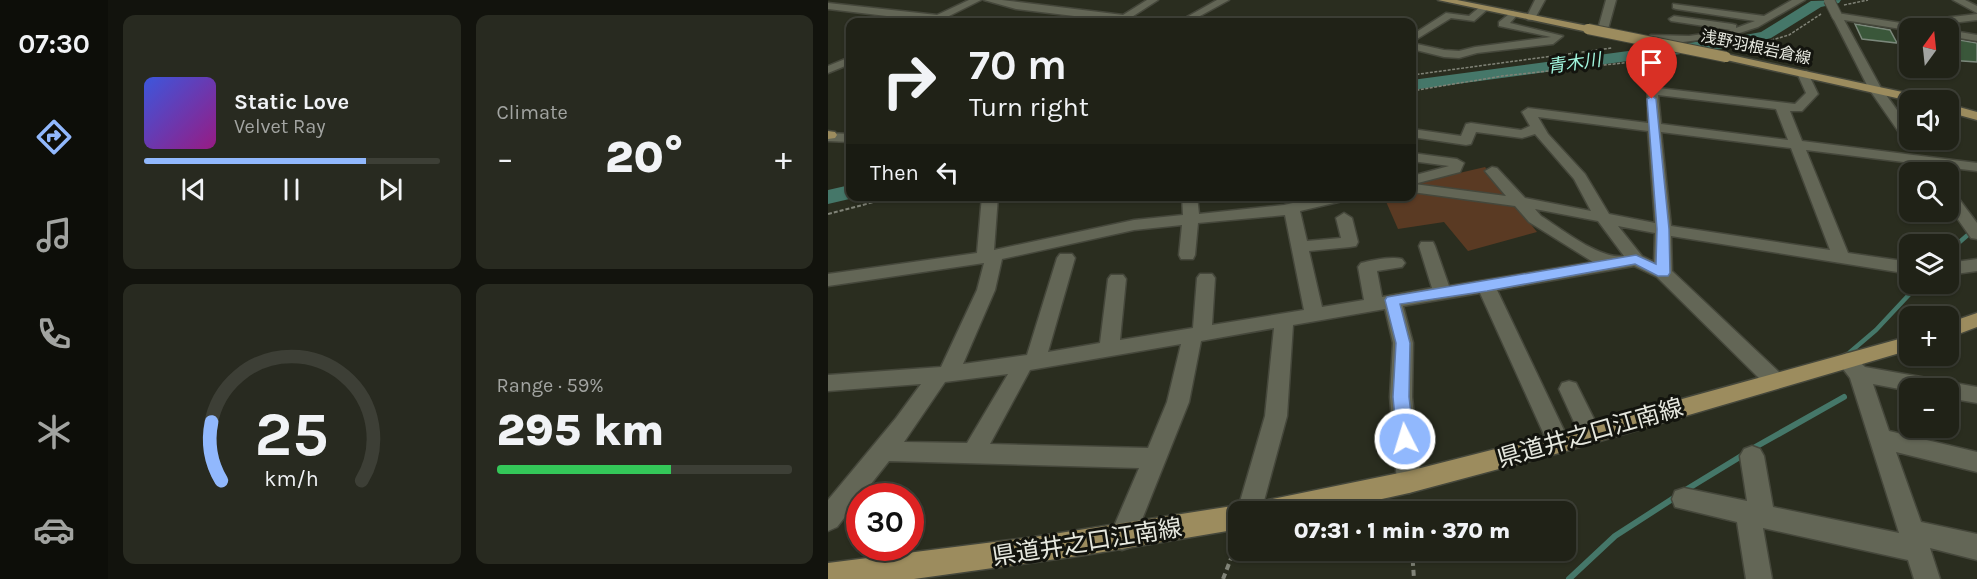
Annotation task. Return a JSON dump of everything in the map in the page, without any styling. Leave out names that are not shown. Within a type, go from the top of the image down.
[{"type":"main road","name":"浅野羽根岩倉線","points":[[1443,0],[1478,5],[1899,95]]},
{"type":"main road","points":[[1959,111],[1977,116]]},
{"type":"main road","points":[[1959,327],[1977,320]]},
{"type":"main road","name":"県道井之口江南線","points":[[1320,501],[1409,482],[1559,443],[1775,381],[1853,368],[1899,348]]},
{"type":"main road","name":"県道井之口江南線","points":[[828,576],[956,562],[1122,538],[1228,519]]},
{"type":"street","points":[[828,6],[841,0]]},
{"type":"street","points":[[938,18],[976,0]]},
{"type":"street","points":[[989,0],[1016,6],[1108,18]]},
{"type":"street","points":[[1054,10],[1076,0]]},
{"type":"street","points":[[1124,18],[1154,0]]},
{"type":"street","points":[[1190,18],[1224,0]]},
{"type":"street","points":[[1531,18],[1540,0]]},
{"type":"street","points":[[1603,29],[1611,0]]},
{"type":"street","points":[[1575,27],[1586,25],[1671,41],[1745,29],[1764,19],[1776,8],[1800,0]]},
{"type":"street","points":[[1829,0],[1875,89],[1899,123]]},
{"type":"street","points":[[1958,0],[1977,10]]},
{"type":"street","points":[[1722,12],[1726,1]]},
{"type":"street","points":[[1671,41],[1677,3],[1764,19]]},
{"type":"street","points":[[1416,36],[1449,15],[1471,19],[1478,5]]},
{"type":"street","points":[[828,6],[919,18]]},
{"type":"street","points":[[1416,47],[1464,56],[1475,50],[1553,41],[1558,36],[1503,24],[1513,14]]},
{"type":"street","points":[[1837,16],[1899,26]]},
{"type":"street","points":[[1959,19],[1977,17]]},
{"type":"street","points":[[1674,19],[1745,29]]},
{"type":"street","points":[[1959,35],[1977,38]]},
{"type":"street","points":[[1653,60],[1652,91],[1663,229],[1663,273]]},
{"type":"street","points":[[828,61],[846,62]]},
{"type":"street","points":[[828,70],[846,63]]},
{"type":"street","points":[[1652,91],[1798,108],[1812,94],[1803,73]]},
{"type":"street","points":[[1781,105],[1841,257]]},
{"type":"street","points":[[1775,381],[1663,273],[1636,260],[1604,219],[1580,177],[1538,128],[1528,112],[1796,145],[1900,162]]},
{"type":"street","points":[[1416,134],[1466,141],[1471,127],[1522,134],[1538,128]]},
{"type":"street","points":[[829,136],[846,138]]},
{"type":"street","points":[[1416,158],[1457,163],[1455,169],[1416,179]]},
{"type":"street","points":[[1959,167],[1977,167]]},
{"type":"street","points":[[1492,171],[1535,219],[1560,236],[1613,264]]},
{"type":"street","points":[[1416,189],[1547,206],[1604,219],[1899,266]]},
{"type":"street","points":[[828,519],[944,373],[986,290],[990,201]]},
{"type":"street","points":[[1186,255],[1191,219],[1190,201]]},
{"type":"street","points":[[828,279],[989,256],[1134,225],[1311,201]]},
{"type":"street","points":[[1283,205],[1300,247],[1314,313]]},
{"type":"street","points":[[1959,209],[1977,234]]},
{"type":"street","points":[[1300,247],[1350,242],[1344,218]]},
{"type":"street","points":[[1427,246],[1442,294]]},
{"type":"street","points":[[973,454],[1029,363],[1066,258]]},
{"type":"street","points":[[828,383],[1029,363],[1636,260]]},
{"type":"street","points":[[1396,263],[1367,267],[1403,343],[1401,397],[1409,482]]},
{"type":"street","points":[[1959,267],[1977,265]]},
{"type":"street","points":[[1122,538],[1178,402],[1197,335],[1206,278]]},
{"type":"street","points":[[1109,350],[1117,279]]},
{"type":"street","points":[[1487,287],[1559,443]]},
{"type":"street","points":[[1252,501],[1276,416],[1284,320]]},
{"type":"street","points":[[1853,368],[1899,379]]},
{"type":"street","points":[[1853,368],[1881,438],[1927,579]]},
{"type":"street","points":[[1569,389],[1590,433]]},
{"type":"street","points":[[1959,392],[1977,395]]},
{"type":"street","points":[[1881,438],[1977,462]]},
{"type":"street","points":[[883,452],[1155,458]]},
{"type":"street","points":[[1752,456],[1758,579]]},
{"type":"street","points":[[1684,499],[1755,514],[1915,541],[1977,547]]},
{"type":"path","points":[[1416,74],[1619,47]]},
{"type":"path","points":[[828,214],[878,201]]},
{"type":"path","points":[[1223,579],[1230,561]]},
{"type":"path","points":[[1413,561],[1414,579]]},
{"type":"shaded area","points":[[1485,167],[1537,232],[1468,251],[1444,222],[1398,229],[1386,201],[1416,201],[1416,183]]},
{"type":"building","points":[[1855,24],[1890,30],[1897,43],[1862,39]]},
{"type":"building","points":[[1959,40],[1977,43],[1977,62],[1959,61]]},
{"type":"waterway","name":"青木川","points":[[1416,84],[1740,41],[1766,35],[1816,4],[1834,0]]},
{"type":"waterway","name":"青木川","points":[[828,197],[846,193]]},
{"type":"waterway","points":[[1959,243],[1977,227]]},
{"type":"waterway","points":[[1849,353],[1876,330],[1910,294]]},
{"type":"waterway","points":[[1750,450],[1844,397]]},
{"type":"waterway","points":[[1684,491],[1743,455]]},
{"type":"waterway","points":[[1569,579],[1615,536],[1677,496]]},
{"type":"route","points":[[1405,439],[1401,397],[1403,343],[1392,300],[1487,287],[1636,260],[1663,273],[1663,229],[1652,99]]}]
